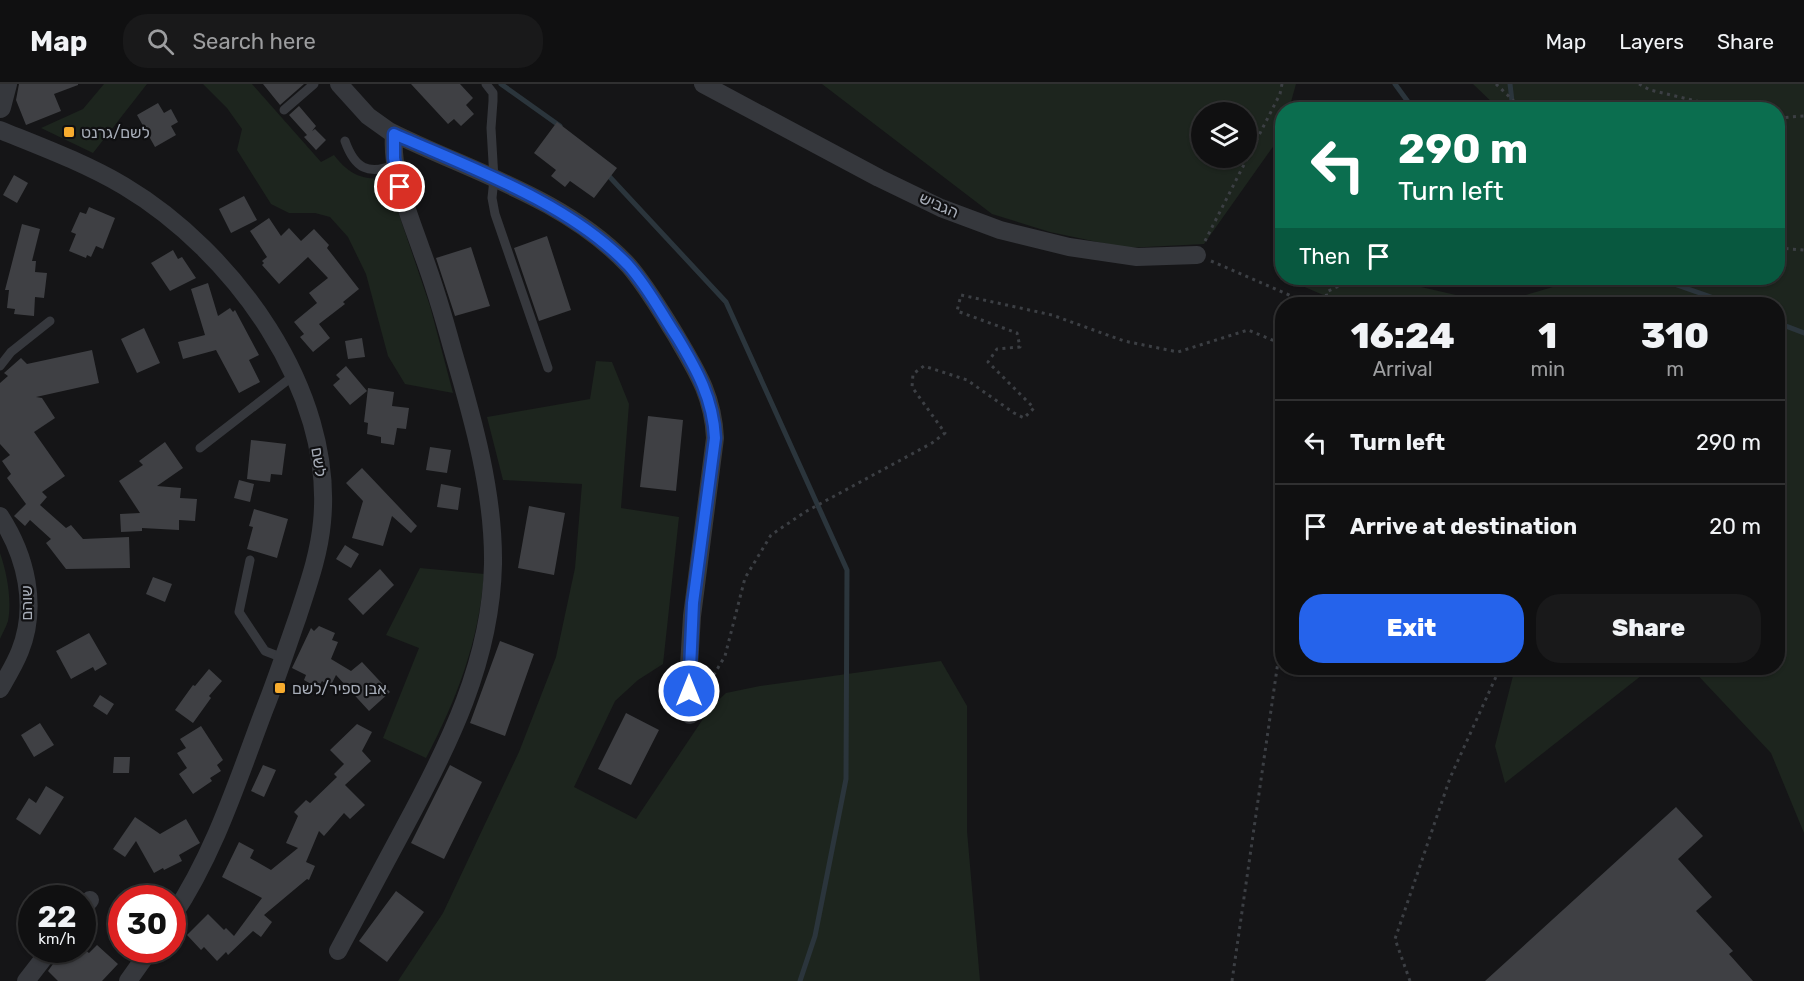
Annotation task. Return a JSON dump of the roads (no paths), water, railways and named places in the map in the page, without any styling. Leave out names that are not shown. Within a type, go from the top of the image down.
[{"type":"street","points":[[0,107],[6,84]]},
{"type":"street","points":[[339,84],[368,116],[394,134],[529,195],[575,222],[603,243],[628,266],[659,307],[694,365],[708,397],[713,418],[715,448],[693,607],[689,666],[690,715]]},
{"type":"street","name":"הגביש","points":[[703,84],[890,183],[941,208],[1000,230],[1070,248],[1137,257],[1197,255]]},
{"type":"street","name":"לשם","points":[[0,130],[98,171],[143,198],[177,224],[215,260],[242,291],[276,340],[307,412],[319,456],[322,478],[322,520],[315,562],[283,658],[211,847],[186,896]]},
{"type":"street","points":[[338,951],[430,780],[455,727],[479,660],[491,597],[492,530],[475,431],[448,333],[403,195],[395,165],[394,134]]},
{"type":"street","name":"שוהם","points":[[0,516],[22,561],[26,579],[28,616],[20,652],[0,689]]},
{"type":"street","points":[[26,981],[40,963]]},
{"type":"street","points":[[128,981],[141,963]]},
{"type":"lane","points":[[284,110],[314,84]]},
{"type":"lane","points":[[486,84],[493,93],[491,128],[494,179],[492,198],[495,214],[548,368]]},
{"type":"lane","points":[[345,141],[354,160],[362,167],[381,170],[395,165]]},
{"type":"lane","points":[[0,366],[10,352],[50,321]]},
{"type":"lane","points":[[200,448],[293,376]]},
{"type":"lane","points":[[250,560],[239,612],[265,651],[283,658]]},
{"type":"waterway","points":[[501,84],[560,126]]},
{"type":"waterway","points":[[1395,84],[1408,102]]},
{"type":"waterway","points":[[1510,84],[1512,102]]},
{"type":"waterway","points":[[607,174],[726,302],[847,570],[846,779],[815,936],[800,981]]},
{"type":"waterway","points":[[1677,285],[1711,297]]},
{"type":"waterway","points":[[1785,326],[1804,333]]},
{"type":"place","name":"לשם/גרנט","points":[[69,132]]},
{"type":"place","name":"אבן ספיר/לשם","points":[[280,688]]}]
